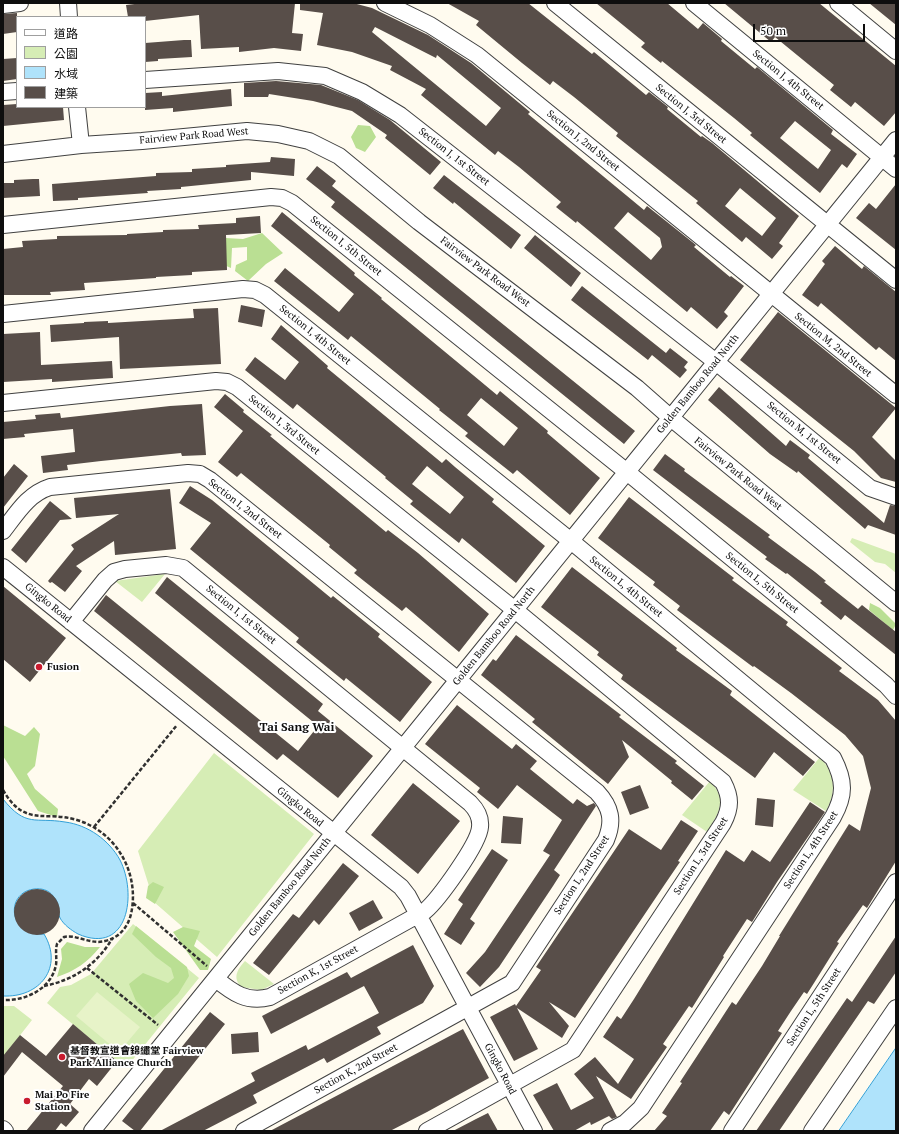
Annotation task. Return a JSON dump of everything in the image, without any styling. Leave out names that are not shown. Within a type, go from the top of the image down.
[{"type":"street","points":[[3,5],[20,3]]},
{"type":"street","points":[[68,3],[69,16]]},
{"type":"street","name":"Section J, 2nd Street","points":[[384,3],[430,25],[477,55],[771,295]]},
{"type":"street","name":"Section J, 3rd Street","points":[[554,3],[896,280]]},
{"type":"street","name":"Section J, 4th Street","points":[[694,3],[896,168]]},
{"type":"street","points":[[838,3],[896,51]]},
{"type":"street","name":"Section J, 1st Street","points":[[146,80],[278,71],[325,76],[362,92],[400,115],[716,362]]},
{"type":"street","points":[[3,92],[16,91]]},
{"type":"street","points":[[78,108],[81,145]]},
{"type":"street","name":"Fairview Park Road West","points":[[3,154],[81,145],[247,131],[278,134],[309,141],[339,156],[419,222],[637,388],[671,418],[896,603]]},
{"type":"street","name":"Golden Bamboo Road North","points":[[92,1131],[896,140]]},
{"type":"street","name":"Section I, 5th Street","points":[[3,224],[271,197],[282,198],[292,203],[627,472]]},
{"type":"street","name":"Section I, 4th Street","points":[[3,314],[243,289],[254,290],[265,295],[571,541]]},
{"type":"street","name":"Section M, 2nd Street","points":[[771,295],[896,395]]},
{"type":"street","name":"Section M, 1st Street","points":[[716,362],[870,488],[896,497]]},
{"type":"street","name":"Section I, 3rd Street","points":[[3,403],[216,381],[227,382],[237,387],[515,610]]},
{"type":"street","name":"Section L, 5th Street","points":[[627,472],[886,685],[896,696]]},
{"type":"street","name":"Section I, 2nd Street","points":[[3,531],[30,498],[39,491],[50,488],[188,473],[200,474],[210,480],[459,679]]},
{"type":"street","name":"Section L, 4th Street","points":[[571,541],[822,747],[834,758],[840,772],[843,788],[840,804],[833,818],[641,1108],[625,1123],[610,1131]]},
{"type":"street","name":"Section I, 1st Street","points":[[71,622],[105,580],[114,572],[138,568],[178,566],[194,576],[470,803],[475,808],[480,821],[479,835],[442,892],[431,906],[418,915]]},
{"type":"street","name":"Gingko Road","points":[[3,567],[400,887],[408,896],[534,1131]]},
{"type":"street","name":"Section L, 3rd Street","points":[[427,1131],[573,1050],[723,823],[728,813],[730,802],[728,792],[723,782],[515,610]]},
{"type":"street","name":"Section L, 2nd Street","points":[[459,679],[597,792],[610,809],[612,819],[606,840],[512,983],[467,1007]]},
{"type":"street","name":"Section L, 5th Street","points":[[732,1131],[896,882]]},
{"type":"street","name":"Section K, 1st Street","points":[[217,977],[230,990],[245,998],[253,999],[270,997],[418,915]]},
{"type":"street","name":"Section K, 2nd Street","points":[[244,1131],[467,1007]]},
{"type":"street","points":[[812,1131],[896,1008]]},
{"type":"path","points":[[94,827],[186,714]]},
{"type":"path","points":[[3,790],[13,805],[27,814],[42,817],[66,817],[94,827],[109,838],[123,857],[130,875],[133,903],[127,925],[119,934],[112,938],[97,942],[88,942],[73,936],[64,937],[57,944],[56,965],[52,977],[44,986],[28,997],[3,1000]]},
{"type":"path","points":[[133,903],[217,977]]},
{"type":"path","points":[[44,986],[67,980],[87,968],[105,950],[112,938]]},
{"type":"path","points":[[87,968],[170,1035]]},
{"type":"green space","points":[[358,125],[370,126],[376,137],[365,152],[356,148],[351,137]]},
{"type":"green space","points":[[262,233],[283,253],[266,264],[248,281],[235,271],[236,265],[247,260],[247,247],[232,248],[231,268],[224,265],[226,238],[243,239]]},
{"type":"green space","points":[[852,538],[896,554],[896,573],[885,564],[875,562],[850,542]]},
{"type":"green space","points":[[165,574],[142,602],[115,581]]},
{"type":"green space","points":[[870,603],[880,608],[896,624],[893,630],[869,610]]},
{"type":"green space","points":[[3,725],[25,736],[34,727],[40,734],[35,766],[27,774],[35,789],[58,809],[57,817],[38,811],[3,756]]},
{"type":"green space","points":[[214,753],[314,834],[217,957],[154,902],[138,851]]},
{"type":"green space","points":[[820,757],[829,770],[833,783],[832,797],[826,811],[793,790]]},
{"type":"green space","points":[[710,781],[719,794],[720,806],[715,819],[707,832],[682,815]]},
{"type":"green space","points":[[153,882],[164,887],[155,904],[146,898],[148,886]]},
{"type":"green space","points":[[133,924],[199,978],[126,1068],[47,1003],[60,987],[71,985],[91,974]]},
{"type":"green space","points":[[136,926],[187,967],[189,976],[178,994],[153,1018],[136,1001],[129,984],[143,973],[168,983],[174,978],[171,968],[156,957],[132,934]]},
{"type":"green space","points":[[183,927],[200,931],[194,946],[211,959],[208,970],[200,970],[173,932]]},
{"type":"green space","points":[[67,942],[85,947],[100,947],[81,965],[70,972],[57,977],[62,959],[61,949]]},
{"type":"green space","points":[[245,961],[274,984],[261,990],[241,987],[236,976],[238,970]]},
{"type":"green space","points":[[97,992],[140,1027],[119,1052],[76,1016]]},
{"type":"green space","points":[[3,1006],[14,1006],[32,1020],[3,1057]]},
{"type":"water","points":[[3,799],[11,808],[25,818],[31,820],[65,822],[82,826],[104,840],[120,860],[128,889],[128,904],[124,918],[118,929],[108,936],[95,938],[78,934],[66,925],[60,918],[57,902],[49,892],[42,889],[34,889],[24,892],[18,898],[15,906],[15,914],[23,929],[32,933],[44,934],[49,946],[51,958],[50,969],[38,986],[28,992],[3,996]]},
{"type":"water","points":[[896,1048],[896,1131],[839,1131]]},
{"type":"building","points":[[143,3],[295,3],[292,33],[303,34],[301,51],[274,48],[239,52],[239,47],[201,49],[199,15],[146,21],[146,16],[128,16],[126,5]]},
{"type":"building","points":[[300,3],[353,3],[372,8],[428,35],[471,63],[530,112],[528,114],[644,210],[647,206],[696,245],[694,247],[730,277],[731,276],[744,286],[724,312],[728,316],[717,329],[691,307],[687,312],[577,221],[576,223],[556,207],[561,202],[519,167],[498,151],[495,155],[421,95],[426,89],[390,70],[392,66],[352,52],[317,45],[323,13],[300,10]],"holes":[[[375,27],[436,58],[437,55],[501,108],[486,126],[372,32]],[[628,212],[660,238],[662,247],[651,260],[614,228]]]},
{"type":"building","points":[[447,3],[528,3],[592,54],[594,52],[646,95],[649,92],[668,107],[667,109],[701,137],[702,136],[712,143],[799,216],[779,243],[783,246],[772,259],[746,237],[742,242],[696,203],[698,201],[616,136],[618,133],[574,97],[553,81],[550,85],[476,25],[479,21]],"holes":[[[740,188],[776,218],[762,236],[725,206]]]},
{"type":"building","points":[[596,3],[667,3],[698,29],[703,23],[722,39],[721,41],[755,69],[757,67],[833,130],[831,134],[857,154],[847,168],[842,164],[820,193],[750,135],[752,133],[734,118],[662,61],[661,63],[641,47],[645,43]],"holes":[[[795,121],[831,150],[818,169],[780,138]]]},
{"type":"building","points":[[724,3],[819,3],[896,66],[896,112],[884,126],[855,102],[851,107],[830,90],[834,85],[775,37],[771,42]]},
{"type":"building","points":[[869,3],[896,3],[896,25]]},
{"type":"building","points":[[17,13],[16,32],[3,34],[3,14]]},
{"type":"building","points":[[191,40],[192,57],[158,59],[158,61],[146,62],[146,43]]},
{"type":"building","points":[[16,58],[16,79],[3,81],[3,59]]},
{"type":"building","points":[[276,81],[321,85],[358,100],[390,120],[441,162],[430,175],[385,138],[387,135],[352,111],[313,101],[269,94],[268,97],[244,97],[244,83]]},
{"type":"building","points":[[231,89],[232,106],[173,112],[173,108],[145,110],[146,93],[162,92],[162,96]]},
{"type":"building","points":[[16,104],[16,108],[63,108],[64,120],[3,126],[3,105]]},
{"type":"building","points":[[271,157],[295,159],[294,176],[251,172],[251,180],[181,187],[181,189],[147,191],[148,193],[53,201],[52,184],[156,176],[156,173],[192,172],[192,169],[270,162]]},
{"type":"building","points":[[317,166],[336,181],[332,186],[635,431],[624,444],[331,207],[335,202],[306,179]]},
{"type":"building","points":[[444,175],[521,235],[511,249],[454,202],[453,204],[433,188]]},
{"type":"building","points":[[39,179],[40,196],[3,198],[3,183],[14,183],[14,180]]},
{"type":"building","points":[[896,184],[896,250],[856,218],[869,203],[876,209]]},
{"type":"building","points":[[282,212],[355,273],[354,275],[382,298],[381,299],[497,395],[500,391],[548,431],[547,433],[600,478],[570,515],[517,470],[513,474],[465,436],[468,433],[351,336],[348,340],[274,281],[285,268],[339,312],[354,294],[271,226]],"holes":[[[481,398],[518,428],[504,446],[467,415]]]},
{"type":"building","points":[[260,216],[261,233],[226,235],[227,270],[192,272],[192,275],[84,283],[85,290],[50,292],[51,295],[3,295],[3,249],[23,247],[22,241],[57,239],[57,236],[127,235],[163,232],[163,230],[199,229],[198,225],[236,223],[236,218]]},
{"type":"building","points":[[535,235],[581,273],[571,287],[524,248]]},
{"type":"building","points":[[835,246],[862,269],[864,266],[896,292],[896,361],[879,347],[876,350],[821,303],[818,307],[802,295],[825,264],[822,261]]},
{"type":"building","points":[[582,286],[666,353],[670,348],[688,362],[684,367],[687,370],[680,378],[652,355],[648,360],[571,300]]},
{"type":"building","points":[[241,305],[265,310],[262,327],[238,322]]},
{"type":"building","points":[[218,308],[221,364],[120,369],[119,337],[51,342],[50,325],[84,322],[108,321],[108,323],[194,318],[193,309]]},
{"type":"building","points":[[778,312],[896,408],[872,437],[896,461],[896,482],[881,478],[854,451],[740,360]]},
{"type":"building","points":[[281,325],[328,366],[327,368],[442,463],[446,459],[494,499],[492,502],[545,546],[516,583],[462,538],[459,543],[410,504],[413,501],[385,478],[386,477],[297,404],[293,409],[245,370],[255,357],[285,380],[299,362],[271,339]],"holes":[[[427,466],[464,497],[450,514],[412,484]]]},
{"type":"building","points":[[40,332],[41,365],[112,361],[113,378],[52,382],[52,379],[3,382],[3,334]]},
{"type":"building","points":[[719,387],[786,446],[790,440],[810,455],[808,458],[884,523],[890,505],[896,506],[896,535],[868,525],[865,529],[798,471],[797,473],[770,454],[708,400]]},
{"type":"building","points":[[225,394],[244,410],[243,412],[272,435],[270,436],[386,532],[388,530],[418,553],[489,614],[459,652],[406,607],[402,611],[354,573],[357,570],[329,547],[330,545],[241,473],[237,477],[218,462],[243,431],[214,407]]},
{"type":"building","points":[[202,404],[206,455],[182,456],[181,453],[101,461],[67,465],[68,470],[43,473],[41,456],[75,452],[73,429],[24,434],[25,437],[3,439],[3,422],[36,419],[35,415],[60,413],[61,418]]},
{"type":"building","points":[[665,454],[685,469],[684,471],[770,535],[768,537],[815,572],[826,581],[824,582],[858,609],[862,605],[896,632],[896,655],[845,615],[841,620],[820,603],[822,601],[787,573],[786,574],[765,559],[767,557],[653,470]]},
{"type":"building","points":[[14,464],[28,476],[3,508],[3,478]]},
{"type":"building","points":[[190,486],[212,500],[331,598],[333,596],[380,634],[378,637],[432,682],[400,722],[346,678],[344,681],[296,642],[299,638],[190,549],[211,523],[179,503]]},
{"type":"building","points":[[170,489],[176,549],[115,555],[114,541],[76,566],[82,571],[65,592],[52,582],[50,583],[48,581],[74,549],[71,545],[119,514],[76,518],[74,498]]},
{"type":"building","points":[[629,497],[734,578],[732,580],[788,622],[786,625],[842,668],[839,671],[878,700],[896,721],[896,861],[867,908],[863,905],[837,942],[839,943],[807,994],[804,992],[791,1011],[778,1031],[782,1033],[729,1115],[724,1111],[710,1131],[654,1131],[667,1116],[662,1113],[682,1083],[680,1082],[732,1002],[736,1005],[762,966],[849,824],[860,831],[871,788],[863,756],[845,735],[791,693],[754,666],[753,667],[677,610],[680,606],[653,585],[655,582],[598,538]]},
{"type":"building","points":[[50,501],[72,519],[60,520],[26,563],[11,550]]},
{"type":"building","points":[[572,567],[677,648],[676,650],[732,691],[730,695],[815,762],[803,776],[774,752],[755,778],[621,679],[623,675],[597,655],[599,652],[541,607]]},
{"type":"building","points":[[167,577],[323,704],[318,711],[373,756],[338,798],[283,754],[277,760],[94,611],[106,595],[298,751],[318,726],[155,593]]},
{"type":"building","points":[[3,586],[66,638],[30,682],[3,659]]},
{"type":"building","points":[[516,635],[621,715],[619,717],[677,761],[675,763],[704,786],[692,800],[671,783],[672,781],[622,740],[629,757],[608,784],[532,722],[535,719],[481,675],[493,659],[496,661]]},
{"type":"building","points":[[457,705],[512,749],[516,744],[537,761],[530,769],[573,804],[577,799],[587,806],[594,803],[596,806],[554,870],[560,875],[553,886],[499,967],[480,987],[466,973],[485,952],[550,855],[543,851],[562,820],[517,785],[498,809],[477,792],[480,788],[425,744]]},
{"type":"building","points":[[413,783],[460,821],[418,874],[371,835]]},
{"type":"building","points":[[640,785],[649,808],[630,815],[621,792]]},
{"type":"building","points":[[757,798],[775,800],[773,827],[755,825]]},
{"type":"building","points":[[810,802],[825,812],[777,882],[752,922],[747,919],[692,1008],[689,1006],[663,1044],[667,1047],[631,1099],[596,1076],[617,1117],[612,1119],[609,1116],[591,1125],[590,1122],[574,1131],[554,1131],[533,1095],[557,1083],[571,1110],[594,1098],[574,1074],[595,1057],[618,1084],[634,1059],[603,1037],[617,1016],[621,1019],[726,850],[744,862],[752,850],[770,862]]},
{"type":"building","points":[[503,816],[523,818],[521,844],[501,843]]},
{"type":"building","points":[[681,820],[698,831],[678,861],[680,862],[575,1018],[549,1002],[569,1026],[562,1038],[517,1008],[538,1049],[514,1061],[490,1017],[515,1004],[516,1006],[541,970],[536,967],[629,829],[661,850]]},
{"type":"building","points":[[492,849],[508,860],[470,919],[475,923],[461,945],[444,934],[463,904],[458,900]]},
{"type":"building","points":[[343,863],[359,876],[319,925],[314,920],[269,975],[253,963],[293,914],[299,918]]},
{"type":"building","points":[[37,889],[50,893],[56,899],[60,912],[56,925],[50,931],[37,935],[24,931],[18,925],[14,912],[18,899],[24,893]]},
{"type":"building","points":[[373,900],[383,918],[359,931],[349,913]]},
{"type":"building","points":[[896,936],[896,972],[874,1004],[868,1001],[779,1131],[756,1131],[847,998],[852,1002]]},
{"type":"building","points":[[413,945],[434,986],[423,1003],[377,1027],[381,1034],[327,1063],[324,1058],[253,1095],[257,1103],[203,1131],[160,1131],[255,1081],[251,1073],[306,1045],[308,1050],[379,1013],[364,986],[271,1034],[262,1016],[347,972],[351,978]]},
{"type":"building","points":[[210,1012],[225,1024],[140,1131],[135,1131],[122,1121]]},
{"type":"building","points":[[73,1024],[117,1061],[97,1086],[89,1079],[70,1104],[79,1112],[66,1127],[61,1123],[55,1131],[26,1131],[63,1086],[22,1052],[3,1077],[3,1056],[20,1035],[46,1056]]},
{"type":"building","points":[[463,1029],[489,1078],[427,1112],[390,1131],[270,1131]]},
{"type":"building","points":[[258,1032],[259,1052],[232,1054],[231,1034]]},
{"type":"building","points":[[488,1113],[498,1131],[453,1131],[476,1119]]},
{"type":"place","name":"Fusion","points":[[39,667]]},
{"type":"place","name":"基督教宣道會錦繡堂 Fairview Park Alliance Church","points":[[62,1057]]},
{"type":"place","name":"Mai Po Fire Station","points":[[27,1101]]},
{"type":"district","name":"Tai Sang Wai","points":[[297,728]]}]
